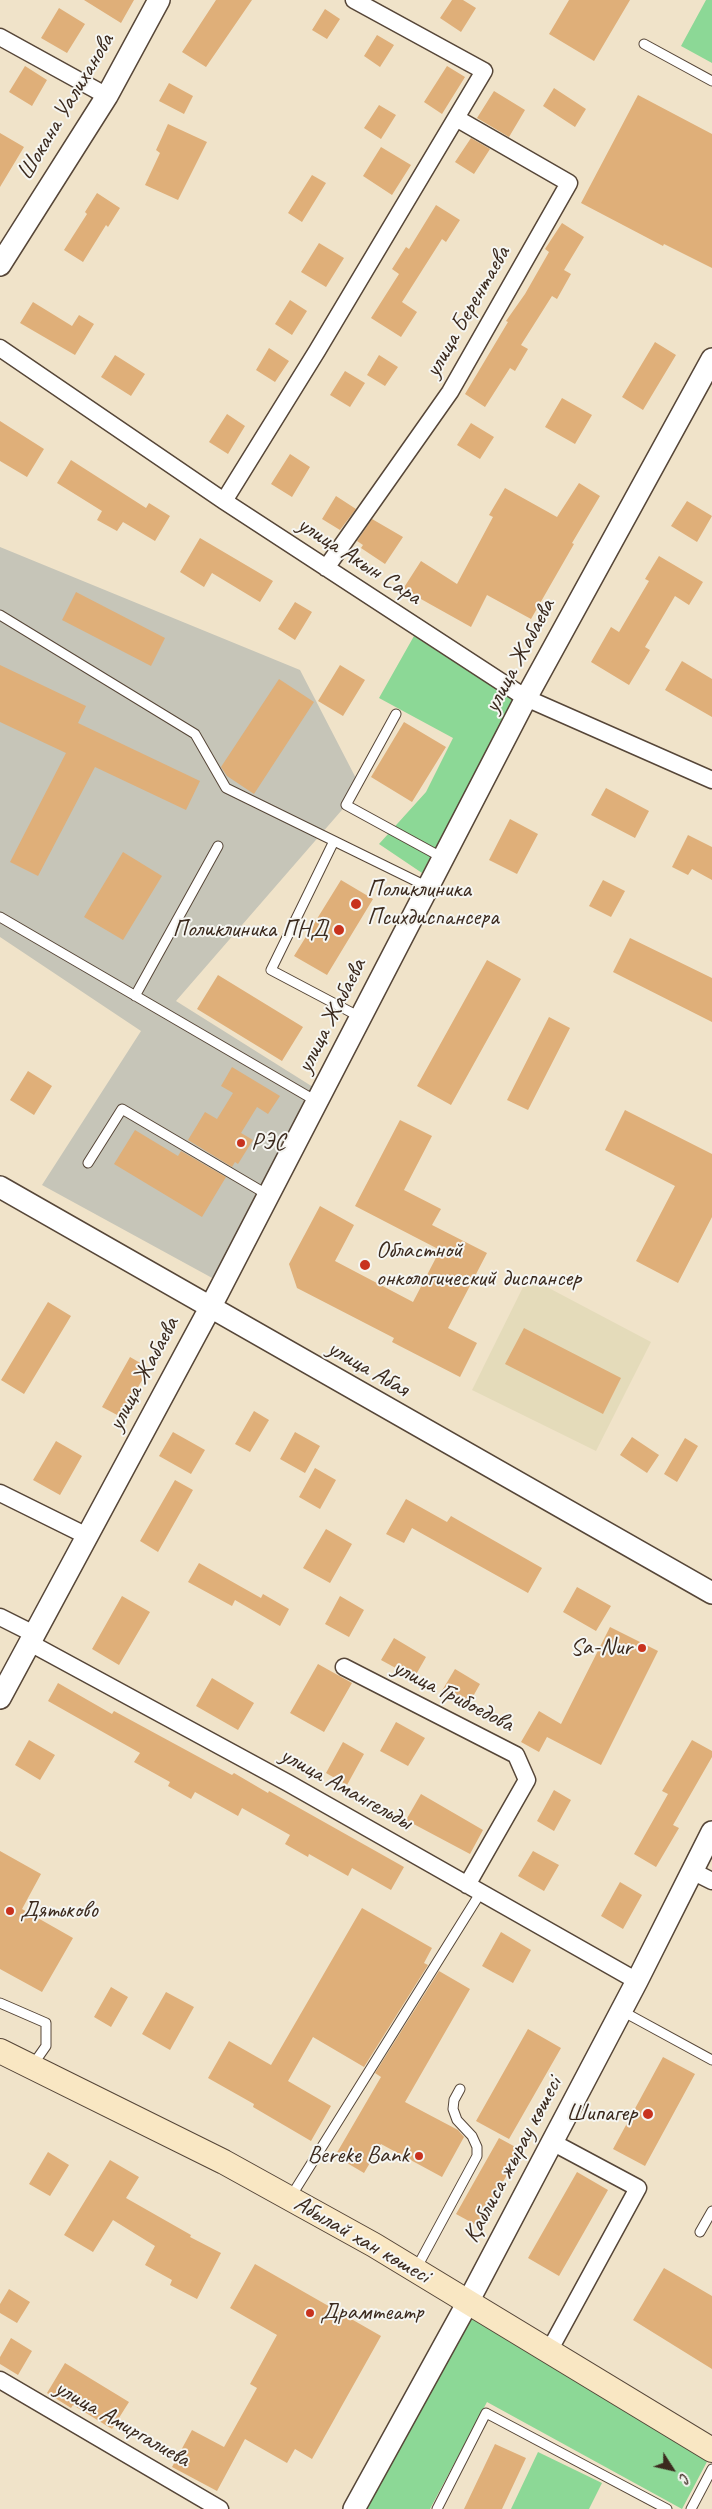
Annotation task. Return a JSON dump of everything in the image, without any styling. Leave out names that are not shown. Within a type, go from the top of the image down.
[{"type":"main road","name":"Абылай хан көшесі","points":[[0,2051],[224,2162],[416,2271],[712,2450]]},
{"type":"street","name":"Шокана Уалиханова","points":[[0,265],[107,96],[159,0]]},
{"type":"street","points":[[224,502],[317,351],[484,71],[354,0]]},
{"type":"street","points":[[0,36],[107,96]]},
{"type":"street","name":"улица Берентаева","points":[[326,568],[450,392],[569,183],[456,118]]},
{"type":"street","name":"улица Акын Сара","points":[[0,348],[224,502],[526,698],[712,780]]},
{"type":"street","name":"улица Жабаева","points":[[0,1698],[210,1308],[526,698],[709,371]]},
{"type":"street","name":"улица Абая","points":[[0,1187],[712,1593]]},
{"type":"street","points":[[0,1493],[87,1536]]},
{"type":"street","name":"улица Амангельды","points":[[0,1617],[32,1638],[637,1981]]},
{"type":"street","name":"улица Грибоедова","points":[[344,1667],[516,1755],[527,1780],[474,1888]]},
{"type":"street","name":"Қаблиса жырау көшесі","points":[[354,2509],[468,2302],[622,2011],[712,1832]]},
{"type":"street","points":[[692,1871],[712,1881]]},
{"type":"street","points":[[549,2351],[638,2188],[552,2142]]},
{"type":"street","name":"улица Амиргалиева","points":[[0,2380],[220,2509]]},
{"type":"lane","points":[[644,44],[712,81]]},
{"type":"lane","points":[[0,615],[195,734],[226,788],[428,887]]},
{"type":"lane","points":[[396,714],[346,806],[443,859]]},
{"type":"lane","points":[[334,841],[271,970],[360,1017]]},
{"type":"lane","points":[[135,996],[218,846]]},
{"type":"lane","points":[[0,917],[317,1101]]},
{"type":"lane","points":[[88,1163],[122,1109],[268,1195]]},
{"type":"lane","points":[[290,2199],[474,1888]]},
{"type":"lane","points":[[0,2002],[46,2023],[46,2046],[31,2066]]},
{"type":"lane","points":[[622,2011],[712,2060]]},
{"type":"lane","points":[[416,2271],[477,2156],[477,2147],[472,2136],[457,2120],[453,2109],[454,2100],[460,2089]]},
{"type":"lane","points":[[700,2232],[712,2211]]},
{"type":"lane","points":[[437,2509],[486,2413],[667,2509]]},
{"type":"lane","points":[[691,2509],[712,2470]]},
{"type":"shaded area","points":[[0,547],[300,670],[361,788],[176,1001],[313,1087],[214,1279],[42,1185],[141,1031],[0,937]]},
{"type":"shaded area","points":[[528,1277],[651,1342],[596,1451],[472,1390]]},
{"type":"green space","points":[[706,0],[712,0],[712,63],[681,46]]},
{"type":"green space","points":[[414,636],[515,701],[422,873],[379,844],[426,792],[453,738],[379,698]]},
{"type":"green space","points":[[472,2314],[710,2456],[682,2509],[487,2402],[430,2509],[366,2509]]},
{"type":"green space","points":[[538,2452],[602,2483],[589,2509],[511,2509]]},
{"type":"building","points":[[84,0],[134,0],[121,23]]},
{"type":"building","points":[[216,0],[252,0],[206,67],[182,52]]},
{"type":"building","points":[[452,0],[463,0],[476,8],[461,32],[440,18]]},
{"type":"building","points":[[569,0],[630,0],[594,61],[549,34]]},
{"type":"building","points":[[59,8],[85,24],[67,53],[41,38]]},
{"type":"building","points":[[325,9],[340,19],[327,39],[312,30]]},
{"type":"building","points":[[377,35],[394,45],[380,67],[364,56]]},
{"type":"building","points":[[25,66],[47,80],[32,106],[9,92]]},
{"type":"building","points":[[447,66],[465,77],[442,114],[424,102]]},
{"type":"building","points":[[169,83],[193,96],[184,114],[159,101]]},
{"type":"building","points":[[554,88],[586,109],[575,127],[543,106]]},
{"type":"building","points":[[494,91],[525,110],[509,137],[477,118]]},
{"type":"building","points":[[638,95],[712,134],[712,268],[664,244],[663,246],[581,203]]},
{"type":"building","points":[[379,105],[396,115],[381,139],[364,128]]},
{"type":"building","points":[[168,124],[207,142],[178,200],[145,185],[160,153],[156,150]]},
{"type":"building","points":[[0,133],[24,147],[0,187]]},
{"type":"building","points":[[471,138],[490,149],[474,174],[455,162]]},
{"type":"building","points":[[381,147],[411,165],[392,195],[363,176]]},
{"type":"building","points":[[312,175],[326,183],[302,222],[288,213]]},
{"type":"building","points":[[97,193],[120,208],[108,227],[106,225],[83,262],[64,250],[87,214],[85,212]]},
{"type":"building","points":[[436,205],[460,220],[446,242],[442,239],[402,302],[417,312],[401,337],[371,318],[399,274],[392,269],[406,247],[409,249]]},
{"type":"building","points":[[562,223],[584,237],[564,270],[571,274],[557,299],[552,296],[521,345],[528,349],[515,371],[510,368],[485,407],[465,394],[508,322],[506,321],[525,294],[549,252],[545,249]]},
{"type":"building","points":[[319,243],[344,258],[326,287],[301,272]]},
{"type":"building","points":[[290,300],[307,311],[292,335],[275,324]]},
{"type":"building","points":[[33,302],[72,326],[79,315],[94,324],[75,355],[20,323]]},
{"type":"building","points":[[655,342],[676,355],[643,410],[622,397]]},
{"type":"building","points":[[269,348],[289,361],[275,382],[256,370]]},
{"type":"building","points":[[115,355],[145,374],[131,396],[101,377]]},
{"type":"building","points":[[379,355],[398,367],[385,386],[367,375]]},
{"type":"building","points":[[345,371],[365,383],[350,407],[330,395]]},
{"type":"building","points":[[562,398],[592,415],[575,444],[545,427]]},
{"type":"building","points":[[227,414],[245,426],[228,454],[209,442]]},
{"type":"building","points":[[0,421],[44,449],[27,477],[0,461]]},
{"type":"building","points":[[471,423],[494,437],[480,459],[457,445]]},
{"type":"building","points":[[290,454],[310,467],[292,497],[271,484]]},
{"type":"building","points":[[71,460],[146,508],[149,503],[170,516],[155,541],[123,522],[117,531],[97,520],[102,511],[57,483]]},
{"type":"building","points":[[579,483],[600,496],[531,619],[487,595],[471,627],[403,589],[421,561],[457,584],[493,517],[489,515],[505,488],[557,517]]},
{"type":"building","points":[[336,496],[356,509],[340,530],[322,519]]},
{"type":"building","points":[[687,501],[712,516],[697,542],[671,526]]},
{"type":"building","points":[[372,519],[403,537],[385,564],[361,548],[363,545],[357,541]]},
{"type":"building","points":[[200,538],[273,581],[260,602],[212,573],[204,587],[180,572]]},
{"type":"building","points":[[659,556],[703,582],[689,605],[675,596],[645,647],[650,650],[629,685],[591,662],[611,627],[619,632],[649,581],[645,579]]},
{"type":"building","points":[[76,592],[165,638],[151,666],[62,620]]},
{"type":"building","points":[[295,602],[312,612],[295,640],[278,629]]},
{"type":"building","points":[[682,661],[712,679],[712,717],[665,690]]},
{"type":"building","points":[[0,665],[86,706],[78,723],[200,781],[186,810],[95,767],[38,876],[10,862],[66,753],[0,722]]},
{"type":"building","points":[[340,665],[365,680],[343,716],[318,701]]},
{"type":"building","points":[[279,679],[314,702],[254,794],[227,776],[221,767]]},
{"type":"building","points":[[404,722],[446,747],[412,802],[371,777]]},
{"type":"building","points":[[606,788],[649,811],[635,838],[591,815]]},
{"type":"building","points":[[510,819],[538,834],[517,874],[489,860]]},
{"type":"building","points":[[688,835],[712,847],[712,880],[692,869],[688,875],[672,867]]},
{"type":"building","points":[[123,852],[162,876],[123,940],[84,917]]},
{"type":"building","points":[[341,880],[373,899],[327,975],[294,956]]},
{"type":"building","points":[[603,880],[625,891],[611,917],[589,906]]},
{"type":"building","points":[[630,938],[712,978],[712,1022],[613,972]]},
{"type":"building","points":[[487,960],[521,979],[451,1105],[417,1086]]},
{"type":"building","points":[[218,975],[303,1027],[282,1061],[197,1009]]},
{"type":"building","points":[[549,1017],[570,1028],[528,1110],[507,1100]]},
{"type":"building","points":[[232,1067],[280,1096],[268,1114],[257,1107],[241,1133],[253,1140],[238,1164],[235,1162],[232,1167],[188,1140],[205,1112],[217,1119],[233,1093],[221,1086]]},
{"type":"building","points":[[28,1071],[52,1086],[34,1115],[10,1100]]},
{"type":"building","points":[[625,1110],[712,1154],[712,1217],[678,1283],[636,1261],[675,1186],[605,1150]]},
{"type":"building","points":[[400,1120],[432,1136],[404,1190],[441,1209],[432,1225],[487,1253],[448,1328],[477,1343],[460,1377],[392,1342],[394,1338],[297,1288],[289,1264],[320,1206],[354,1225],[335,1261],[413,1302],[440,1250],[355,1206]]},
{"type":"building","points":[[135,1130],[178,1156],[181,1151],[226,1177],[202,1217],[114,1164]]},
{"type":"building","points":[[48,1302],[71,1316],[24,1394],[1,1380]]},
{"type":"building","points":[[524,1328],[621,1378],[603,1414],[505,1364]]},
{"type":"building","points":[[130,1357],[149,1368],[121,1417],[102,1407]]},
{"type":"building","points":[[254,1411],[269,1420],[250,1452],[235,1444]]},
{"type":"building","points":[[173,1432],[205,1450],[191,1474],[159,1456]]},
{"type":"building","points":[[295,1432],[320,1446],[305,1473],[280,1459]]},
{"type":"building","points":[[632,1437],[659,1455],[647,1473],[620,1455]]},
{"type":"building","points":[[685,1438],[698,1446],[677,1482],[664,1474]]},
{"type":"building","points":[[56,1441],[82,1456],[60,1495],[33,1480]]},
{"type":"building","points":[[315,1468],[336,1480],[320,1509],[299,1497]]},
{"type":"building","points":[[175,1480],[193,1490],[158,1552],[140,1541]]},
{"type":"building","points":[[406,1499],[447,1522],[451,1516],[542,1568],[528,1593],[412,1528],[404,1543],[386,1534]]},
{"type":"building","points":[[326,1529],[352,1544],[330,1583],[303,1568]]},
{"type":"building","points":[[199,1563],[261,1598],[263,1594],[289,1609],[280,1626],[235,1600],[232,1606],[188,1582]]},
{"type":"building","points":[[577,1587],[611,1606],[596,1631],[563,1612]]},
{"type":"building","points":[[122,1596],[150,1612],[119,1665],[92,1649]]},
{"type":"building","points":[[340,1596],[364,1610],[349,1637],[325,1624]]},
{"type":"building","points":[[610,1627],[658,1651],[601,1765],[547,1737],[539,1752],[521,1742],[539,1711],[561,1724]]},
{"type":"building","points":[[394,1638],[426,1657],[414,1678],[381,1660]]},
{"type":"building","points":[[318,1664],[352,1683],[324,1732],[290,1713]]},
{"type":"building","points":[[455,1669],[480,1684],[466,1709],[440,1694]]},
{"type":"building","points":[[212,1678],[254,1703],[238,1730],[196,1706]]},
{"type":"building","points":[[58,1683],[112,1714],[114,1711],[232,1775],[234,1773],[268,1793],[269,1791],[404,1867],[391,1890],[352,1868],[348,1876],[309,1854],[308,1857],[285,1844],[290,1835],[242,1808],[238,1816],[195,1792],[191,1799],[168,1786],[170,1782],[134,1762],[140,1753],[48,1701]]},
{"type":"building","points":[[396,1722],[425,1738],[408,1766],[380,1751]]},
{"type":"building","points":[[29,1740],[55,1755],[40,1780],[15,1765]]},
{"type":"building","points":[[692,1740],[712,1751],[712,1757],[673,1825],[679,1828],[656,1867],[634,1854],[668,1794],[662,1791]]},
{"type":"building","points":[[343,1742],[364,1754],[347,1785],[326,1773]]},
{"type":"building","points":[[554,1790],[571,1800],[554,1831],[537,1821]]},
{"type":"building","points":[[421,1794],[483,1830],[470,1854],[406,1820]]},
{"type":"building","points":[[0,1851],[41,1874],[22,1909],[73,1938],[42,1992],[0,1969]]},
{"type":"building","points":[[533,1851],[559,1865],[544,1891],[518,1876]]},
{"type":"building","points":[[620,1882],[642,1895],[623,1929],[601,1916]]},
{"type":"building","points":[[362,1908],[432,1948],[424,1963],[428,1965],[364,2067],[313,2037],[288,2081],[331,2106],[311,2141],[253,2107],[254,2104],[208,2078],[229,2041],[271,2065]]},
{"type":"building","points":[[501,1932],[531,1950],[513,1983],[482,1966]]},
{"type":"building","points":[[439,1971],[470,1989],[405,2102],[458,2130],[464,2137],[442,2177],[381,2144],[364,2173],[335,2156],[381,2077],[375,2073]]},
{"type":"building","points":[[111,1987],[128,1997],[111,2027],[94,2017]]},
{"type":"building","points":[[166,1992],[194,2007],[170,2050],[142,2034]]},
{"type":"building","points":[[528,2029],[561,2048],[509,2139],[476,2121]]},
{"type":"building","points":[[663,2057],[695,2074],[645,2166],[613,2149]]},
{"type":"building","points":[[499,2138],[521,2150],[478,2226],[456,2214]]},
{"type":"building","points":[[48,2152],[69,2165],[50,2196],[29,2184]]},
{"type":"building","points":[[110,2160],[139,2177],[126,2198],[191,2235],[190,2237],[221,2253],[197,2299],[170,2285],[172,2280],[145,2265],[155,2246],[113,2220],[93,2252],[64,2235]]},
{"type":"building","points":[[577,2172],[608,2190],[559,2276],[528,2258]]},
{"type":"building","points":[[255,2264],[381,2336],[312,2459],[295,2449],[287,2463],[245,2439],[217,2491],[172,2467],[192,2430],[224,2447],[257,2388],[250,2384],[277,2335],[230,2308]]},
{"type":"building","points":[[664,2268],[712,2296],[712,2369],[633,2320]]},
{"type":"building","points":[[9,2289],[30,2302],[17,2323],[0,2313],[0,2304]]},
{"type":"building","points":[[11,2338],[32,2351],[18,2375],[0,2364],[0,2357]]},
{"type":"building","points":[[65,2363],[129,2402],[112,2429],[73,2405],[71,2408],[47,2393]]},
{"type":"building","points":[[495,2444],[526,2458],[502,2509],[464,2509]]},
{"type":"place","name":"Поликлиника Психдиспансера","points":[[356,904]]},
{"type":"place","name":"Поликлиника ПНД","points":[[339,930]]},
{"type":"place","name":"РЭС","points":[[241,1143]]},
{"type":"place","name":"Областной онкологический диспансер","points":[[365,1265]]},
{"type":"place","name":"Sa-Nur","points":[[642,1648]]},
{"type":"place","name":"Дятьково","points":[[10,1911]]},
{"type":"place","name":"Шипагер","points":[[648,2114]]},
{"type":"place","name":"Bereke Bank","points":[[419,2156]]},
{"type":"place","name":"Драмтеатр","points":[[310,2313]]}]
